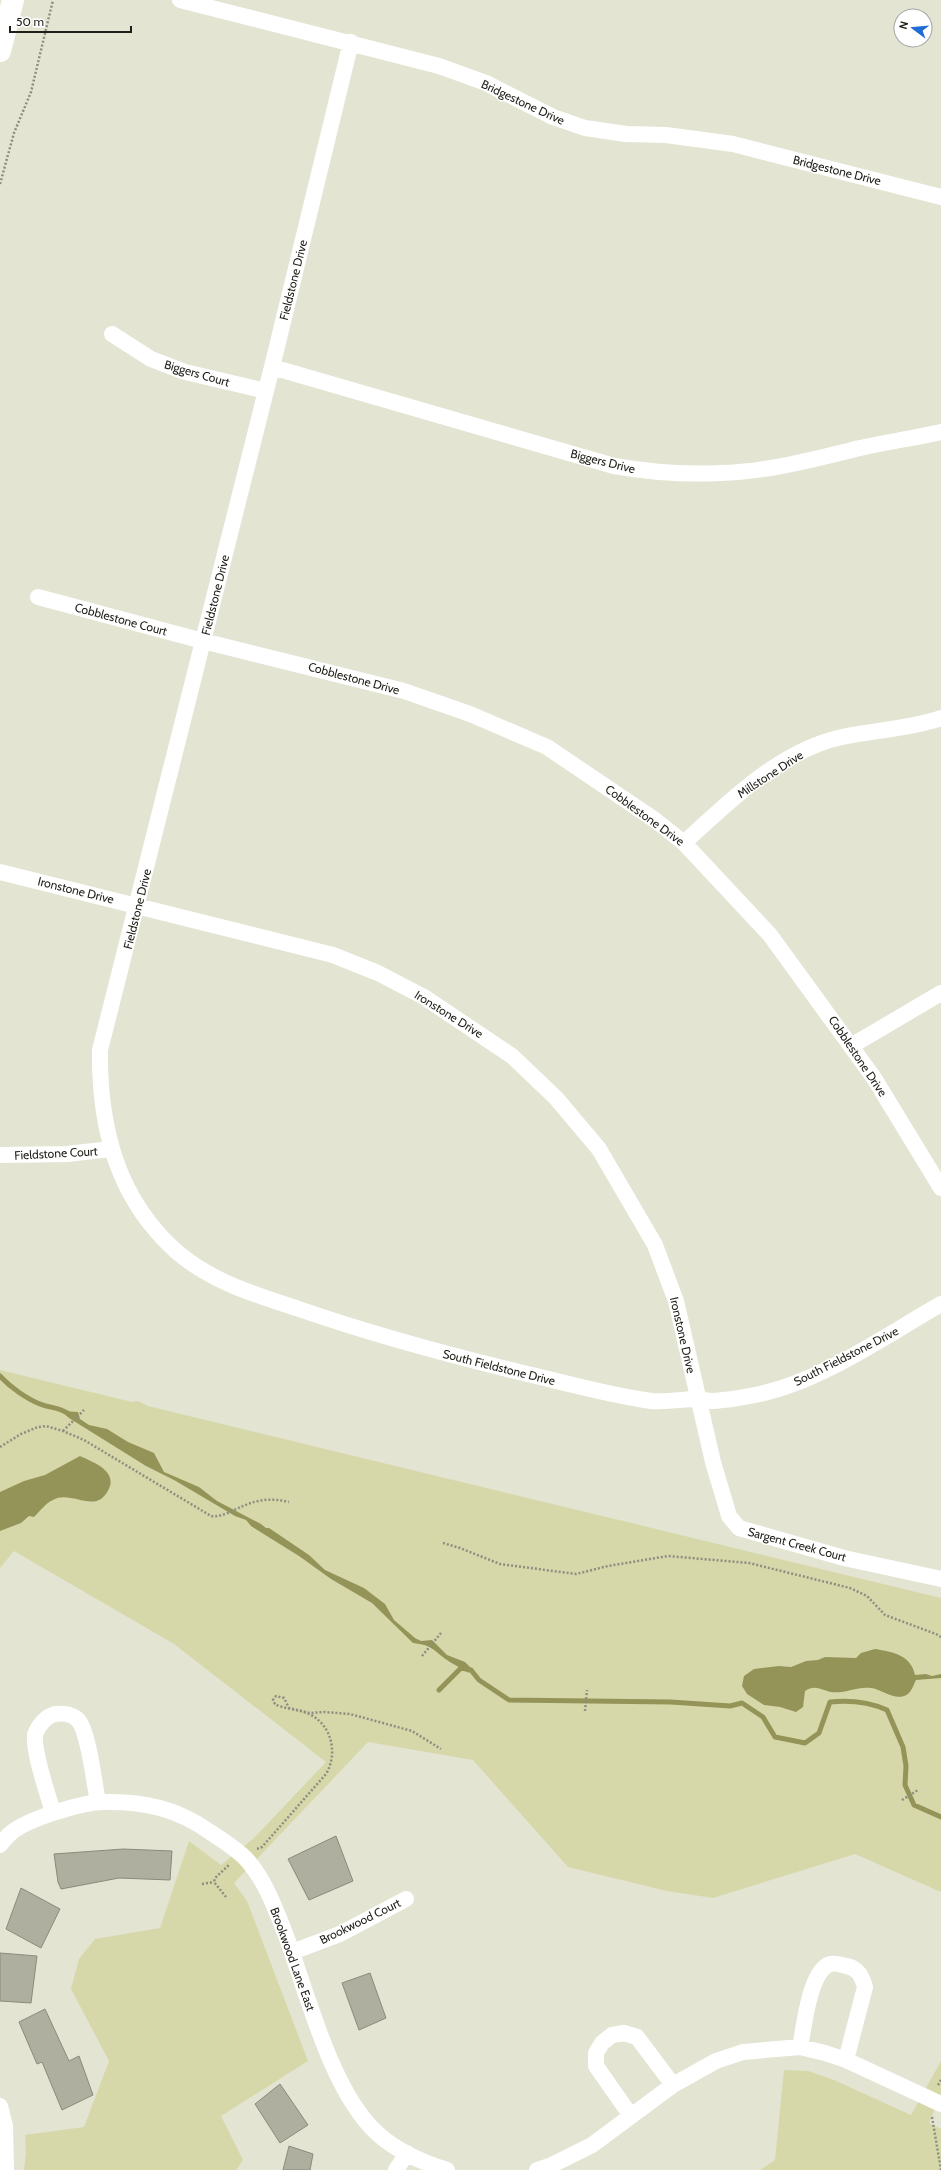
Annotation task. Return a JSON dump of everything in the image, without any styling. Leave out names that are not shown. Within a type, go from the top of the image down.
[{"type":"street","points":[[0,51],[13,0]]},
{"type":"street","name":"Bridgestone Drive","points":[[180,0],[350,42],[439,66],[486,83],[553,117],[585,128],[626,134],[666,135],[733,144],[941,197]]},
{"type":"street","name":"Fieldstone Drive","points":[[111,1149],[102,1110],[100,1050],[138,905],[272,367],[350,42]]},
{"type":"street","name":"Biggers Court","points":[[112,334],[151,360],[185,372],[266,391]]},
{"type":"street","name":"Biggers Drive","points":[[272,367],[614,466],[646,472],[721,474],[756,470],[824,458],[861,448],[941,432]]},
{"type":"street","name":"Cobblestone Court","points":[[38,597],[203,641]]},
{"type":"street","name":"Cobblestone Drive","points":[[203,641],[404,691],[470,714],[547,747],[656,820],[684,843],[770,935],[874,1078],[941,1188]]},
{"type":"street","name":"Millstone Drive","points":[[684,843],[734,796],[768,772],[810,748],[841,738],[916,726],[941,718]]},
{"type":"street","name":"Ironstone Drive","points":[[0,872],[138,905],[333,955],[378,973],[424,997],[512,1056],[556,1098],[599,1149],[654,1245],[676,1301],[698,1399]]},
{"type":"street","points":[[852,1046],[941,993]]},
{"type":"street","name":"Fieldstone Court","points":[[0,1155],[67,1154],[111,1149]]},
{"type":"street","name":"South Fieldstone Drive","points":[[111,1149],[133,1201],[159,1234],[178,1253],[211,1276],[256,1295],[356,1329],[463,1358],[614,1394],[654,1401],[698,1399],[710,1401],[757,1395],[788,1385],[820,1372],[886,1337],[941,1304]]},
{"type":"street","name":"Sargent Creek Court","points":[[698,1399],[713,1462],[729,1516],[739,1528],[844,1558],[941,1579]]},
{"type":"street","points":[[53,1812],[36,1749],[35,1735],[42,1723],[51,1715],[63,1713],[77,1719],[84,1732],[98,1802]]},
{"type":"street","name":"Brookwood Lane East","points":[[0,1846],[11,1832],[53,1812],[98,1802],[125,1801],[156,1807],[191,1818],[243,1857],[262,1881],[292,1952],[311,2008],[345,2089],[361,2115],[377,2134],[429,2165],[446,2170]]},
{"type":"street","name":"Brookwood Court","points":[[292,1952],[340,1934],[406,1899]]},
{"type":"street","points":[[800,2047],[814,1984],[820,1972],[827,1965],[837,1963],[851,1967],[862,1975],[865,1987],[846,2060]]},
{"type":"street","points":[[631,2116],[596,2066],[596,2053],[602,2043],[612,2035],[624,2032],[637,2037],[673,2085]]},
{"type":"street","points":[[537,2170],[552,2166],[592,2145],[673,2085],[716,2060],[743,2052],[800,2047],[846,2060],[937,2103]]},
{"type":"street","points":[[0,2106],[5,2126],[6,2170]]},
{"type":"street","points":[[396,2170],[407,2153]]},
{"type":"path","points":[[0,184],[14,133],[31,92],[53,0]]},
{"type":"path","points":[[63,1431],[84,1410]]},
{"type":"path","points":[[0,1447],[21,1434],[38,1427],[46,1426],[84,1440],[211,1516],[220,1516],[244,1505],[265,1499],[276,1498],[289,1502]]},
{"type":"path","points":[[443,1543],[500,1564],[576,1574],[608,1566],[668,1556],[749,1563],[850,1588],[867,1596],[885,1615],[936,1634],[941,1638]]},
{"type":"path","points":[[422,1656],[441,1633]]},
{"type":"path","points":[[585,1710],[587,1690]]},
{"type":"path","points":[[214,1882],[215,1878],[231,1863],[262,1847],[331,1767],[333,1754],[330,1736],[311,1715],[275,1704],[274,1700],[276,1696],[284,1698],[289,1708]]},
{"type":"path","points":[[289,1708],[310,1713],[324,1712],[350,1714],[412,1731],[441,1749]]},
{"type":"path","points":[[902,1800],[918,1790]]},
{"type":"path","points":[[202,1884],[214,1882]]},
{"type":"path","points":[[214,1882],[226,1897]]},
{"type":"path","points":[[941,2080],[934,2093],[937,2103],[932,2115],[941,2170]]},
{"type":"green space","points":[[0,1370],[132,1402],[138,1401],[148,1406],[941,1598],[941,1892],[855,1854],[713,1898],[667,1891],[568,1867],[473,1760],[368,1742],[234,1883],[247,1901],[308,2061],[221,2116],[243,2160],[236,2170],[24,2170],[26,2153],[25,2135],[84,2127],[109,2061],[71,1989],[79,1959],[95,1939],[160,1928],[189,1841],[221,1865],[254,1838],[326,1762],[174,1644],[14,1551],[0,1568]]},
{"type":"green space","points":[[941,2061],[941,2094],[929,2123],[941,2129],[941,2170],[760,2170],[775,2160],[784,2070],[808,2071],[834,2080],[911,2115]]},
{"type":"shaded area","points":[[61,1411],[78,1412],[80,1419],[89,1425],[107,1429],[128,1442],[154,1453],[164,1472],[199,1487],[217,1501],[266,1528],[269,1528],[309,1555],[325,1570],[364,1588],[385,1604],[394,1620],[415,1638],[421,1641],[432,1640],[447,1655],[465,1662],[470,1667],[469,1673],[449,1662],[428,1647],[413,1643],[372,1603],[331,1579],[299,1556],[251,1526],[246,1520],[235,1516],[174,1480],[146,1466],[69,1418]]},
{"type":"shaded area","points":[[80,1456],[101,1466],[109,1475],[111,1480],[110,1486],[105,1495],[99,1500],[92,1502],[68,1498],[60,1498],[50,1501],[34,1517],[29,1516],[21,1523],[0,1531],[0,1492],[24,1481],[45,1475]]},
{"type":"shaded area","points":[[875,1649],[895,1653],[905,1659],[910,1663],[915,1675],[926,1674],[932,1676],[941,1674],[941,1678],[916,1680],[912,1690],[908,1694],[900,1697],[871,1688],[831,1692],[818,1688],[812,1688],[805,1691],[803,1707],[796,1712],[780,1707],[764,1705],[747,1694],[742,1686],[744,1676],[754,1669],[779,1666],[791,1667],[806,1661],[818,1660],[825,1657],[856,1658],[861,1653]]},
{"type":"building","points":[[336,1836],[353,1881],[309,1900],[288,1859]]},
{"type":"building","points":[[123,1849],[172,1851],[170,1880],[119,1878],[61,1889],[58,1882],[54,1854]]},
{"type":"building","points":[[21,1888],[60,1909],[41,1948],[6,1929]]},
{"type":"building","points":[[0,1953],[37,1956],[31,2003],[0,2001]]},
{"type":"building","points":[[370,1973],[386,2018],[359,2030],[342,1983]]},
{"type":"building","points":[[45,2009],[69,2061],[79,2056],[93,2095],[62,2110],[42,2062],[37,2064],[19,2022]]},
{"type":"building","points":[[280,2084],[308,2125],[280,2143],[255,2104]]},
{"type":"building","points":[[289,2146],[313,2154],[310,2170],[283,2170]]},
{"type":"waterway","points":[[0,1376],[24,1396],[44,1406],[61,1410],[69,1414]]},
{"type":"waterway","points":[[439,1690],[461,1668],[471,1670],[479,1680],[509,1700],[671,1702],[730,1706],[742,1703],[763,1717],[775,1737],[805,1743],[819,1733],[830,1702],[845,1701],[866,1703],[887,1710],[903,1747],[906,1766],[905,1785],[914,1805],[941,1817]]}]
